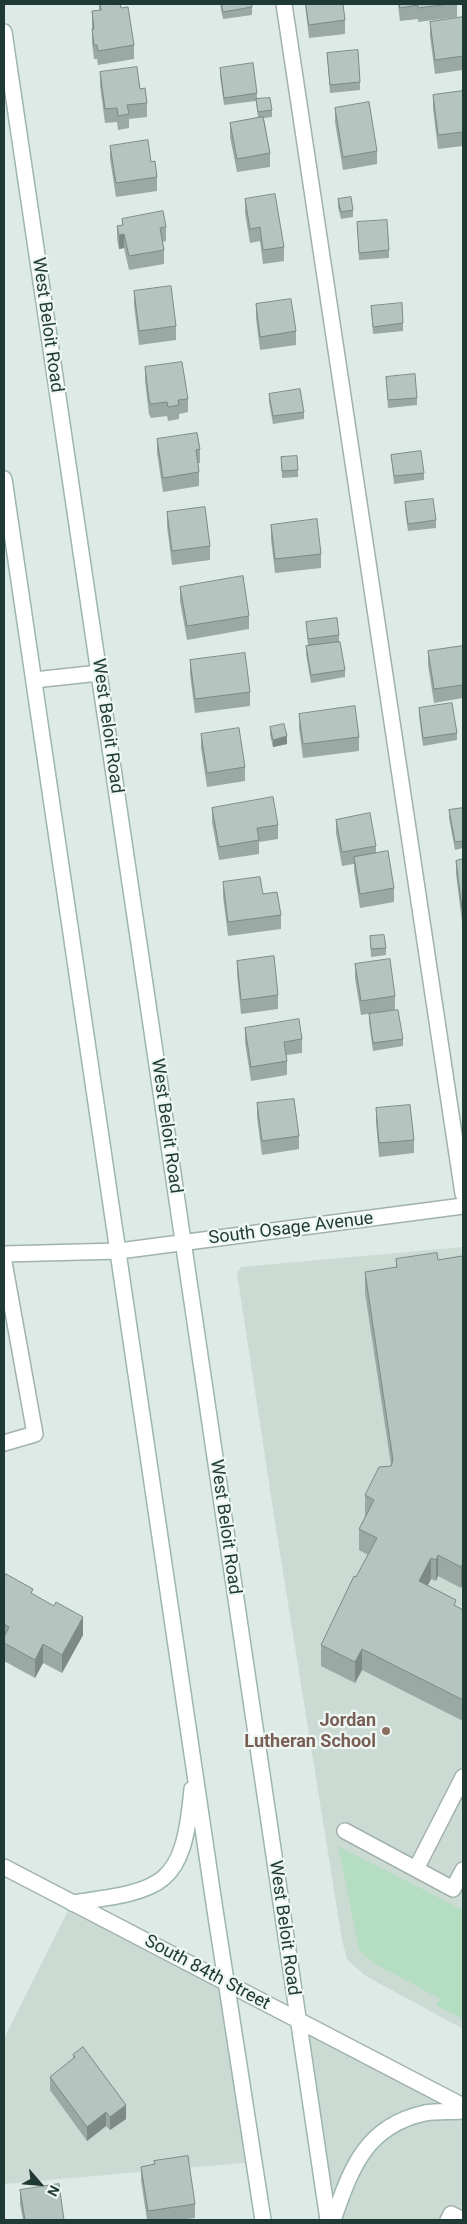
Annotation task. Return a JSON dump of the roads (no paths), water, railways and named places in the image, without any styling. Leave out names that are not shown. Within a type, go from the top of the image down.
[{"type":"main road","points":[[284,4],[463,1194]]},
{"type":"main road","name":"West Beloit Road","points":[[4,32],[328,2220]]},
{"type":"main road","points":[[4,479],[9,545],[34,680],[194,1765],[264,2220]]},
{"type":"main road","points":[[34,680],[99,673]]},
{"type":"main road","name":"South Osage Avenue","points":[[4,1254],[119,1250],[463,1206]]},
{"type":"main road","points":[[4,1262],[35,1434],[4,1443]]},
{"type":"main road","points":[[72,1903],[122,1896],[146,1889],[162,1881],[168,1875],[184,1847],[188,1827],[194,1765]]},
{"type":"main road","points":[[416,1869],[463,1777]]},
{"type":"main road","points":[[345,1831],[453,1889],[463,1870]]},
{"type":"main road","name":"South 84th Street","points":[[4,1867],[463,2106]]},
{"type":"main road","points":[[333,2220],[349,2174],[361,2153],[390,2126],[426,2113],[463,2111]]},
{"type":"main road","points":[[448,2220],[451,2214],[463,2220]]},
{"type":"place","name":"Jordan Lutheran School","points":[[386,1731]]}]
